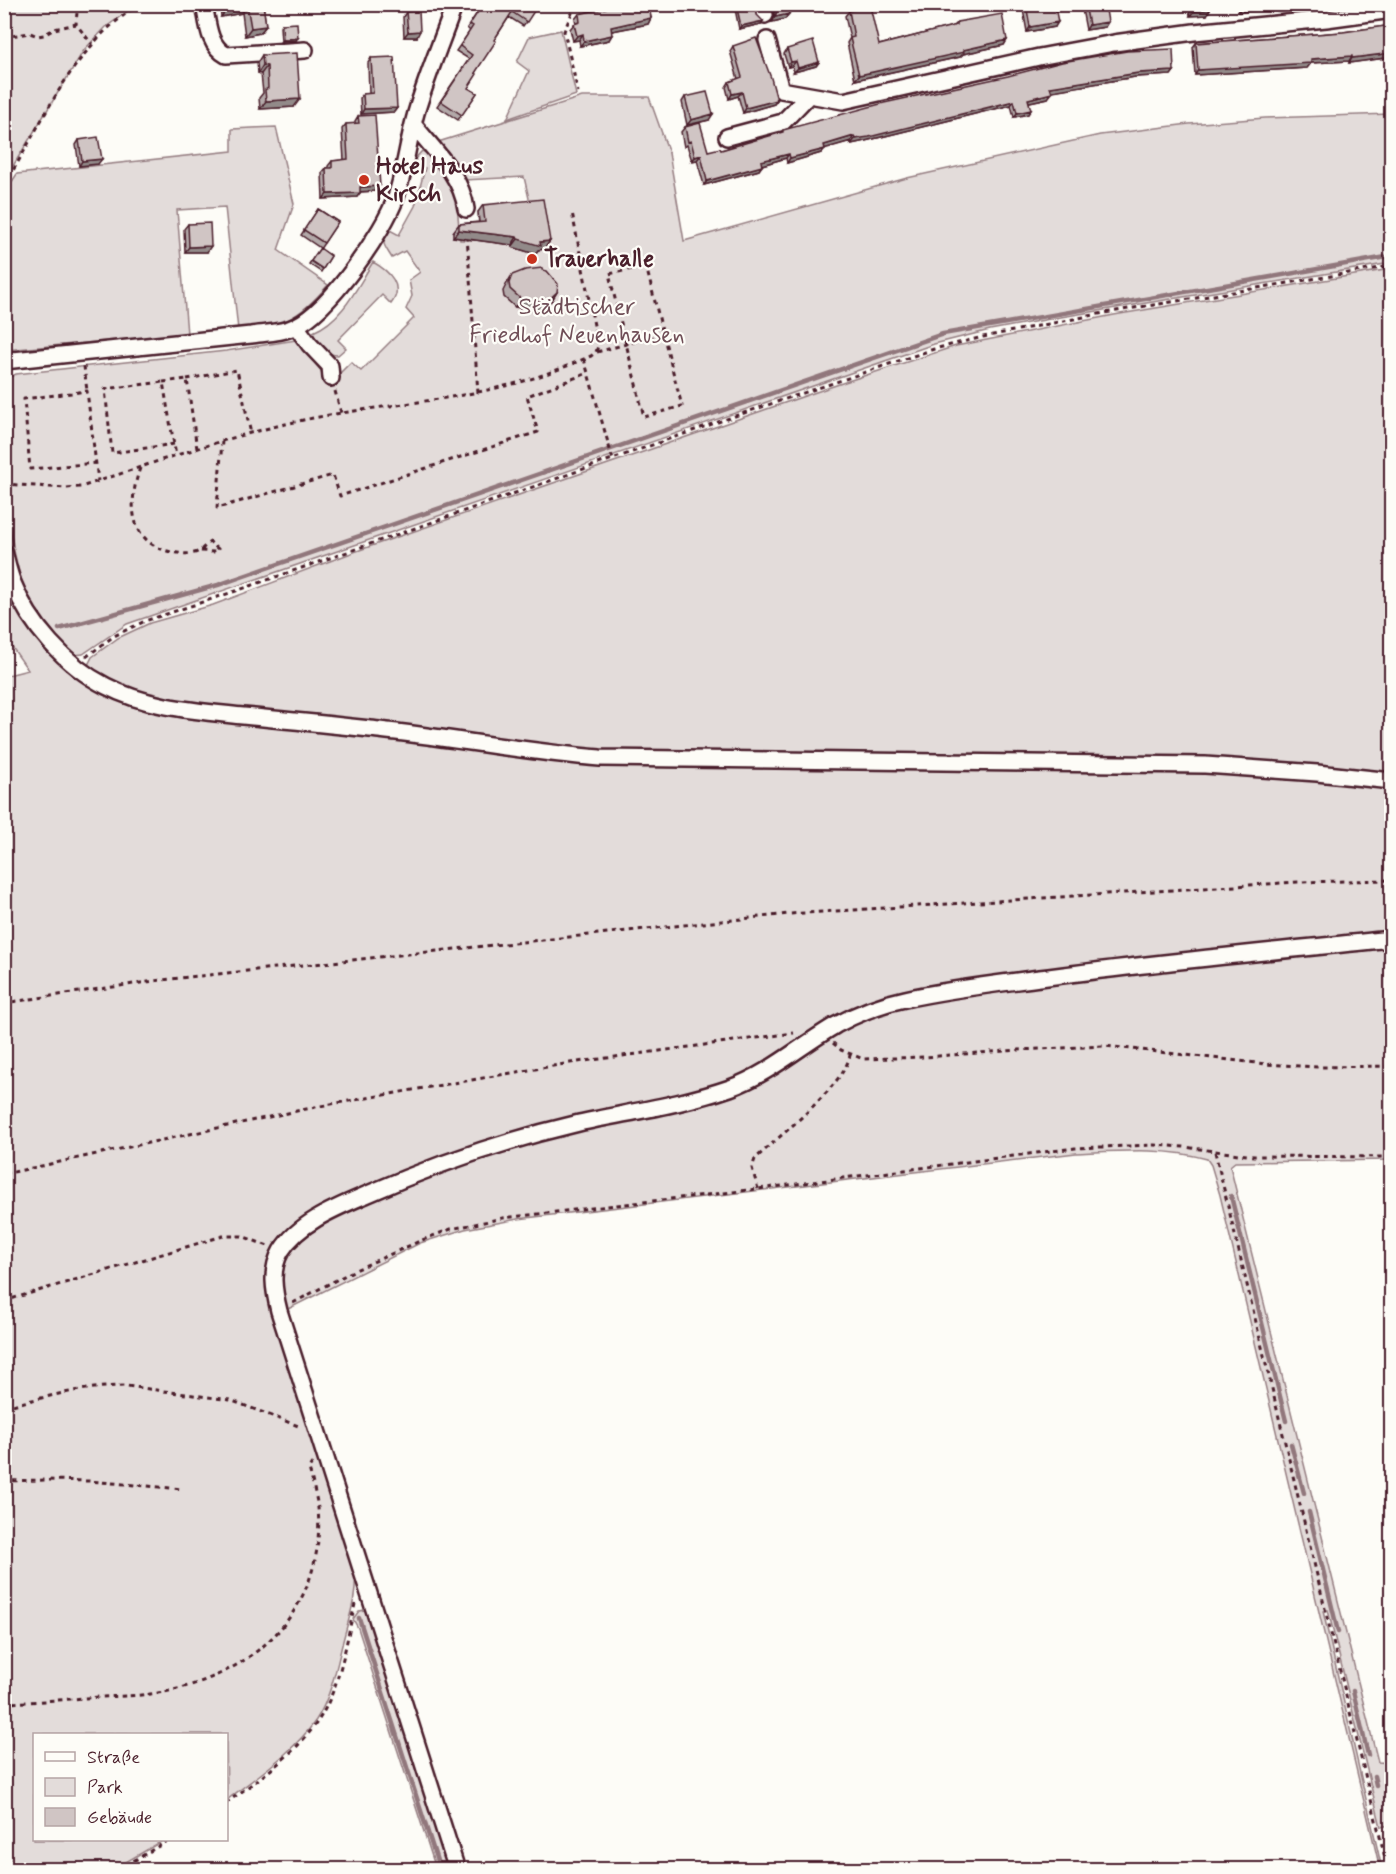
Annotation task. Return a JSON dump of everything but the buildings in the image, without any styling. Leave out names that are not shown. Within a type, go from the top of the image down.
[{"type":"street","points":[[204,4],[212,42],[223,54],[233,56],[305,50]]},
{"type":"street","points":[[4,361],[220,340],[296,326],[310,316],[333,294],[381,227],[397,195],[413,124],[454,4]]},
{"type":"street","points":[[768,40],[781,90],[843,101],[1039,57],[1114,43],[1392,10]]},
{"type":"street","points":[[727,137],[783,122],[809,95]]},
{"type":"street","points":[[413,124],[456,180],[466,209]]},
{"type":"street","points":[[296,326],[330,366],[331,378]]},
{"type":"street","points":[[4,552],[12,583],[29,613],[50,641],[76,666],[96,681],[117,691],[171,707],[428,735],[582,757],[653,760],[802,759],[1205,765],[1392,781]]},
{"type":"street","points":[[457,1869],[279,1311],[274,1276],[280,1252],[291,1238],[312,1222],[355,1200],[411,1175],[467,1154],[546,1131],[679,1102],[733,1087],[771,1068],[827,1031],[891,1002],[970,987],[1108,969],[1392,939]]},
{"type":"path","points":[[75,4],[76,24],[92,44]]},
{"type":"path","points":[[4,185],[66,79],[92,44],[113,23],[138,4]]},
{"type":"path","points":[[576,4],[564,31],[578,92]]},
{"type":"path","points":[[4,37],[30,33],[44,35],[76,24]]},
{"type":"path","points":[[466,209],[478,393]]},
{"type":"path","points":[[572,212],[598,346],[596,352]]},
{"type":"path","points":[[646,266],[663,334],[682,406],[644,417],[609,274],[646,266]]},
{"type":"path","points":[[76,666],[114,636],[145,621],[746,412],[959,342],[1113,311],[1392,266]]},
{"type":"path","points":[[4,484],[74,488],[251,434],[340,413],[478,393],[536,378],[596,352],[663,334]]},
{"type":"path","points":[[82,353],[98,481]]},
{"type":"path","points":[[584,359],[613,460]]},
{"type":"path","points":[[174,444],[112,453],[105,389],[237,370],[251,434]]},
{"type":"path","points":[[222,441],[217,508],[333,475],[340,496],[538,432],[527,396],[588,373]]},
{"type":"path","points":[[331,378],[340,413]]},
{"type":"path","points":[[187,379],[197,450]]},
{"type":"path","points":[[163,382],[176,456]]},
{"type":"path","points":[[87,391],[24,399],[30,469],[96,463]]},
{"type":"path","points":[[140,468],[132,503],[136,525],[141,535],[148,542],[170,551],[215,552],[218,549],[210,542],[200,551]]},
{"type":"path","points":[[4,1003],[161,980],[789,914],[1298,882],[1392,880]]},
{"type":"path","points":[[827,1031],[836,1047],[863,1059],[1105,1046],[1265,1064],[1319,1067],[1392,1066]]},
{"type":"path","points":[[4,1174],[320,1106],[570,1063],[799,1032]]},
{"type":"path","points":[[758,1189],[752,1168],[755,1159],[826,1094],[845,1068],[850,1055]]},
{"type":"path","points":[[279,1311],[384,1257],[434,1235],[494,1219],[758,1189],[1075,1148],[1154,1145],[1254,1156],[1392,1157]]},
{"type":"path","points":[[1215,1152],[1388,1869]]},
{"type":"path","points":[[4,1301],[223,1236],[242,1236],[280,1252]]},
{"type":"path","points":[[4,1407],[51,1395],[110,1386],[127,1386],[230,1400],[319,1440],[309,1468],[318,1506],[318,1537],[314,1562],[302,1598],[284,1625],[264,1647],[225,1672],[171,1691],[142,1695],[4,1703]]},
{"type":"path","points":[[4,1481],[89,1481],[182,1489]]},
{"type":"path","points":[[228,1801],[285,1756],[308,1733],[322,1714],[335,1684],[350,1623]]},
{"type":"path","points":[[118,1869],[166,1841]]},
{"type":"green space","points":[[5,4],[136,5],[106,27],[84,50],[5,179]]},
{"type":"green space","points":[[561,30],[576,95],[507,119],[529,71],[517,62],[529,37]]},
{"type":"green space","name":"Städtischer Friedhof Neuenhausen","points":[[582,97],[649,97],[669,153],[684,241],[907,178],[1100,135],[1189,124],[1265,118],[1391,114],[1391,263],[1061,317],[990,330],[934,344],[127,624],[83,654],[74,655],[53,637],[43,626],[29,600],[12,540],[5,475],[4,380],[16,374],[226,351],[296,340],[325,379],[337,376],[351,362],[361,371],[414,318],[406,309],[412,296],[409,280],[420,272],[405,251],[392,258],[384,241],[388,229],[399,235],[415,206],[425,168],[411,163],[422,151],[437,163],[449,181],[456,199],[460,240],[476,240],[479,229],[478,212],[531,207],[524,177],[464,180],[435,143]]},
{"type":"green space","points":[[276,127],[294,204],[278,250],[328,285],[307,307],[279,323],[238,330],[225,207],[177,210],[187,334],[5,350],[5,192],[17,174],[232,151],[232,129]]},
{"type":"green space","points":[[373,262],[385,270],[393,280],[396,285],[395,297],[391,304],[382,295],[338,340],[346,348],[338,355],[333,355],[319,345],[313,332],[324,327],[341,311]]},
{"type":"green space","points":[[1391,269],[1391,776],[967,756],[798,753],[616,754],[211,707],[129,692],[87,667],[92,657],[118,638],[150,623],[213,605],[354,552],[845,382],[956,346],[1114,315]]},
{"type":"green space","points":[[4,575],[27,620],[116,695],[509,751],[1238,770],[1391,785],[1391,933],[912,992],[740,1078],[713,1089],[570,1120],[343,1200],[271,1259],[267,1277],[270,1308],[355,1573],[351,1613],[322,1710],[297,1743],[228,1799],[228,1733],[33,1733],[33,1841],[162,1841],[114,1869],[5,1869],[4,676],[28,670],[5,637]]},
{"type":"green space","points":[[1391,944],[1391,1160],[1235,1162],[1230,1166],[1378,1762],[1391,1763],[1391,1827],[1389,1825],[1381,1827],[1328,1610],[1323,1611],[1382,1869],[1380,1869],[1220,1195],[1207,1159],[1159,1151],[1076,1153],[518,1219],[465,1229],[420,1243],[282,1312],[281,1270],[288,1252],[309,1231],[334,1216],[398,1187],[519,1145],[682,1106],[881,1010],[994,989]]},
{"type":"green space","points":[[365,1610],[449,1866],[436,1869],[358,1628],[353,1619],[359,1611]]},
{"type":"waterway","points":[[59,629],[218,585],[943,334],[1392,256]]},
{"type":"waterway","points":[[1231,1196],[1286,1421]]},
{"type":"waterway","points":[[1291,1444],[1304,1493]]},
{"type":"waterway","points":[[1309,1512],[1338,1632]]},
{"type":"waterway","points":[[359,1618],[439,1867]]},
{"type":"waterway","points":[[1353,1691],[1368,1755]]},
{"type":"waterway","points":[[1374,1776],[1376,1785]]},
{"type":"place","name":"Hotel Haus Kirsch","points":[[364,180]]},
{"type":"place","name":"Trauerhalle","points":[[532,259]]}]
